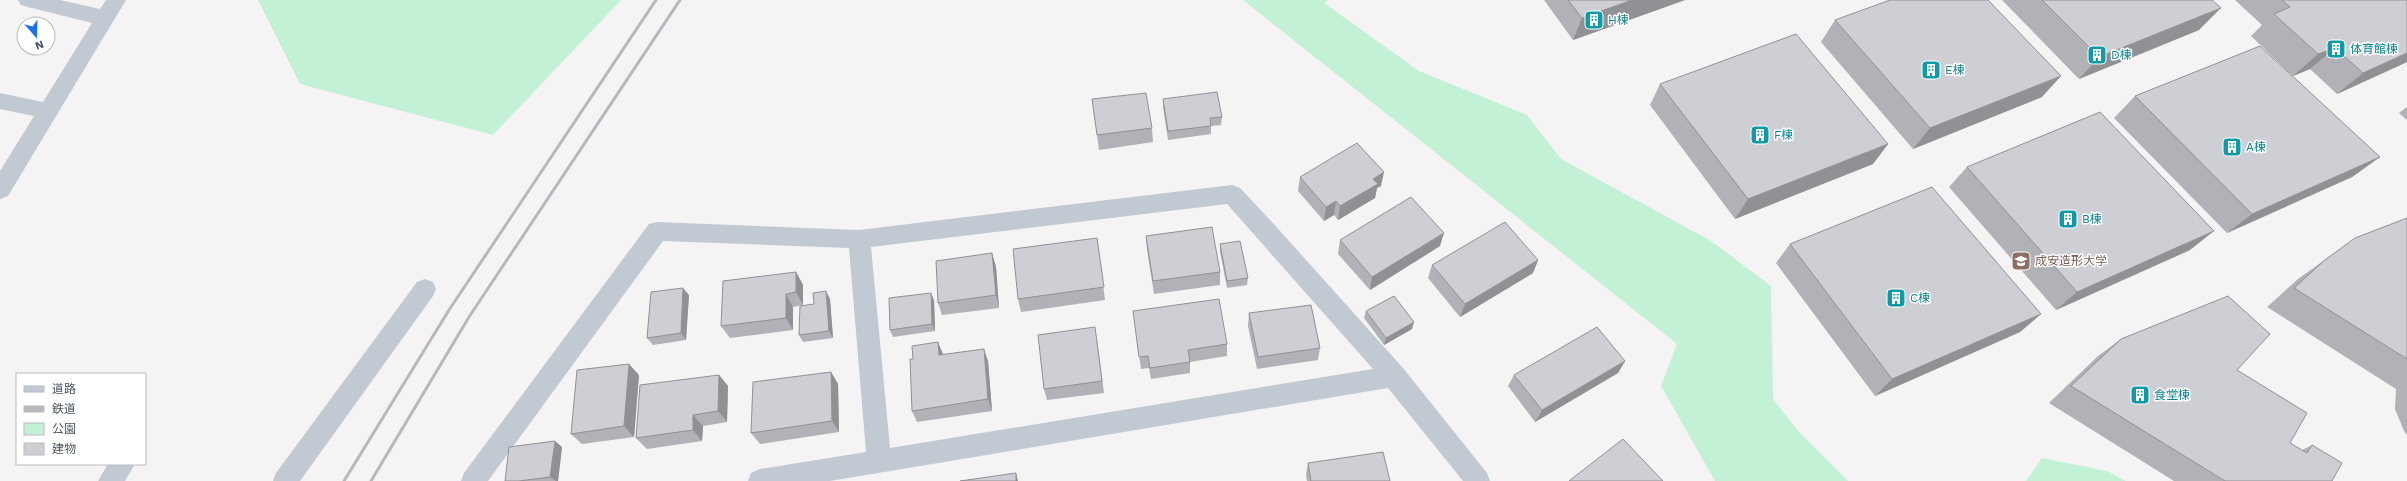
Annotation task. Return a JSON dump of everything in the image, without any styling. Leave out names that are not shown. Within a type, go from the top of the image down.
[{"type":"street","points":[[28,0],[105,18]]},
{"type":"street","points":[[0,190],[116,0]]},
{"type":"street","points":[[0,101],[48,111]]},
{"type":"street","points":[[473,481],[657,231],[859,239],[1232,194],[1298,264],[1395,376],[1478,481]]},
{"type":"street","points":[[859,239],[879,461]]},
{"type":"street","points":[[285,481],[425,289]]},
{"type":"street","points":[[760,481],[1395,376]]},
{"type":"street","points":[[110,481],[122,465]]},
{"type":"green space","points":[[258,0],[621,0],[493,135],[300,84]]},
{"type":"green space","points":[[1243,0],[1328,0],[1324,3],[1419,71],[1527,115],[1561,159],[1711,241],[1771,286],[1773,399],[1799,432],[1848,481],[1715,481],[1661,386],[1677,344]]},
{"type":"green space","points":[[2042,458],[2107,471],[2126,481],[2026,481]]},
{"type":"building","points":[[1568,0],[1632,0],[1582,18]]},
{"type":"building","name":"E棟","points":[[1890,0],[1988,0],[2061,76],[1930,128],[1835,20]]},
{"type":"building","points":[[2042,0],[2212,0],[2221,8],[2099,57]]},
{"type":"building","points":[[2282,0],[2407,0],[2407,53],[2363,73],[2335,48],[2318,54],[2274,14],[2290,7]]},
{"type":"building","name":"F棟","points":[[1796,34],[1888,144],[1748,199],[1660,84]]},
{"type":"building","name":"A棟","points":[[2260,46],[2380,157],[2252,214],[2135,96]]},
{"type":"building","points":[[1217,92],[1222,117],[1210,118],[1211,126],[1168,131],[1163,99]]},
{"type":"building","points":[[1146,93],[1152,128],[1097,135],[1092,99]]},
{"type":"building","name":"B棟","points":[[2100,112],[2214,231],[2077,292],[1967,167]]},
{"type":"building","points":[[1357,143],[1384,172],[1373,179],[1378,184],[1340,206],[1336,201],[1326,207],[1300,177]]},
{"type":"building","name":"C棟","points":[[1932,187],[2041,314],[1892,379],[1790,244]]},
{"type":"building","points":[[1411,197],[1444,233],[1372,277],[1340,240]]},
{"type":"building","points":[[2407,218],[2407,359],[2294,288],[2325,260],[2355,238]]},
{"type":"building","points":[[1505,222],[1538,260],[1465,304],[1432,265]]},
{"type":"building","points":[[1212,227],[1220,272],[1153,281],[1146,236]]},
{"type":"building","points":[[1097,238],[1104,287],[1018,299],[1013,249]]},
{"type":"building","points":[[1240,241],[1248,278],[1227,281],[1220,244]]},
{"type":"building","points":[[992,253],[996,295],[938,303],[936,261]]},
{"type":"building","points":[[796,272],[796,292],[786,294],[786,318],[721,326],[723,281]]},
{"type":"building","points":[[683,288],[681,333],[647,338],[651,292]]},
{"type":"building","points":[[826,291],[829,331],[799,335],[800,306],[814,304],[813,293]]},
{"type":"building","points":[[931,293],[932,324],[890,330],[889,298]]},
{"type":"building","points":[[1394,296],[1414,322],[1386,338],[1366,311]]},
{"type":"building","name":"食堂棟","points":[[2228,296],[2270,334],[2237,370],[2307,413],[2290,443],[2307,453],[2312,445],[2342,463],[2332,481],[2225,481],[2071,386],[2121,339]]},
{"type":"building","points":[[1219,299],[1227,344],[1188,350],[1190,362],[1150,368],[1148,356],[1139,357],[1133,311]]},
{"type":"building","points":[[1311,305],[1320,348],[1258,357],[1249,313]]},
{"type":"building","points":[[1095,327],[1102,381],[1044,389],[1038,335]]},
{"type":"building","points":[[1597,327],[1625,361],[1542,410],[1514,375]]},
{"type":"building","points":[[938,342],[939,355],[984,349],[988,399],[912,411],[910,359],[913,359],[912,346]]},
{"type":"building","points":[[629,364],[624,426],[571,434],[577,370]]},
{"type":"building","points":[[831,372],[832,421],[751,433],[753,382]]},
{"type":"building","points":[[719,375],[718,411],[693,415],[693,430],[636,438],[640,385]]},
{"type":"building","points":[[1623,439],[1663,481],[1569,481]]},
{"type":"building","points":[[555,441],[550,477],[519,481],[505,481],[509,447]]},
{"type":"building","points":[[1383,452],[1390,481],[1311,481],[1308,463]]},
{"type":"building","points":[[1016,473],[1016,481],[960,481]]},
{"type":"railway","points":[[344,481],[449,310],[656,0]]},
{"type":"railway","points":[[371,481],[469,317],[680,0]]},
{"type":"place","name":"H棟","points":[[1594,20]]},
{"type":"place","name":"体育館棟","points":[[2336,49]]},
{"type":"place","name":"D棟","points":[[2097,55]]},
{"type":"place","name":"E棟","points":[[1931,70]]},
{"type":"place","name":"F棟","points":[[1760,135]]},
{"type":"place","name":"A棟","points":[[2232,147]]},
{"type":"place","name":"B棟","points":[[2068,219]]},
{"type":"place","name":"成安造形大学","points":[[2021,261]]},
{"type":"place","name":"C棟","points":[[1896,298]]},
{"type":"place","name":"食堂棟","points":[[2140,395]]}]
